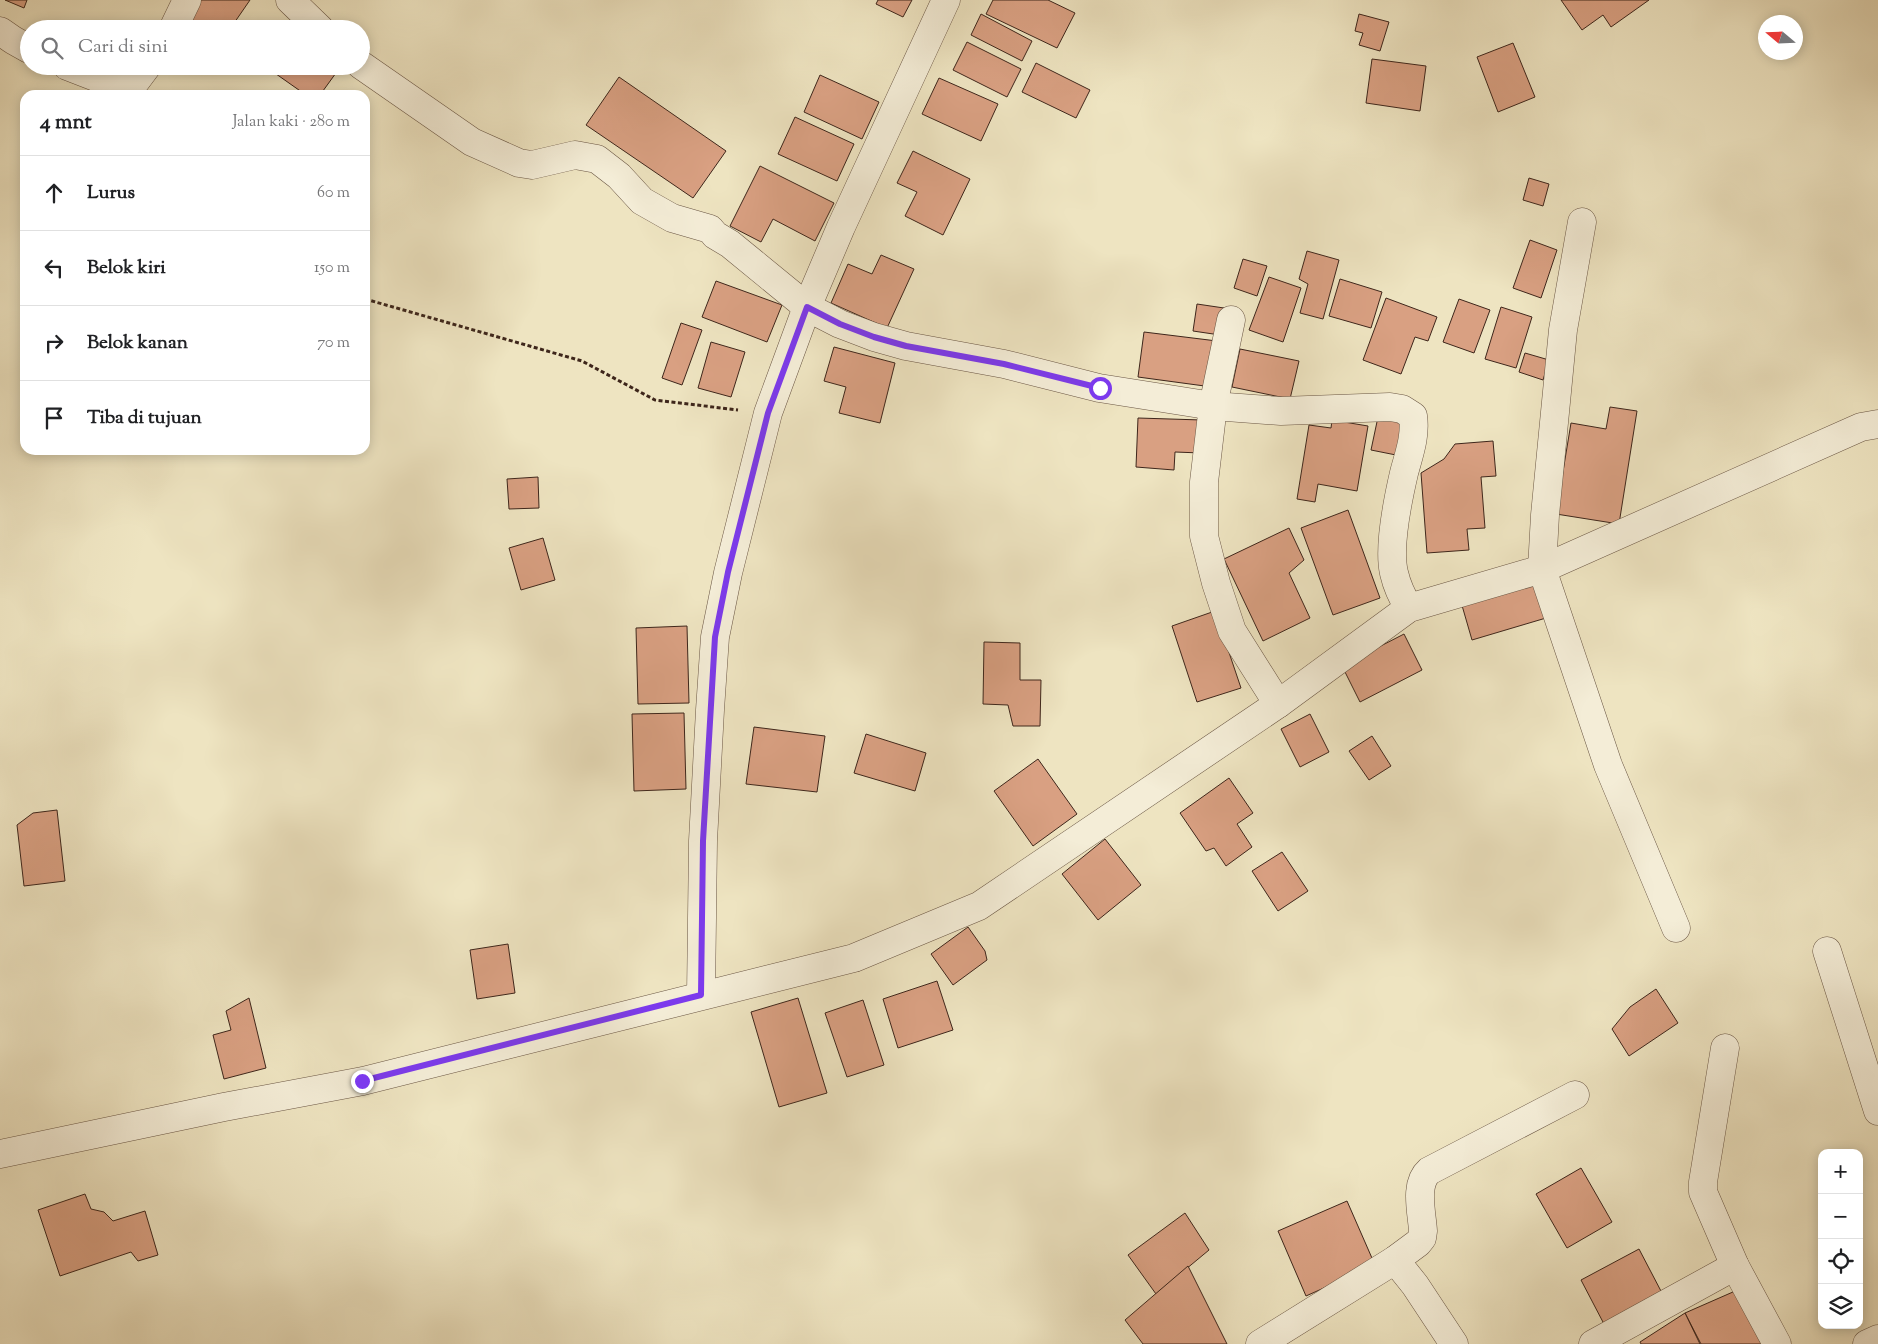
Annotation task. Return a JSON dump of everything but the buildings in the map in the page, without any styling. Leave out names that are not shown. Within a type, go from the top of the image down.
[{"type":"street","points":[[177,20],[187,0]]},
{"type":"street","points":[[290,0],[311,20]]},
{"type":"street","points":[[701,995],[703,841],[715,637],[728,572],[768,413],[807,307],[833,244],[946,0]]},
{"type":"street","points":[[0,31],[20,44]]},
{"type":"street","points":[[370,71],[472,142],[518,163],[532,165],[575,155],[597,159],[619,176],[642,201],[672,218],[710,230],[807,307],[840,324],[874,337],[906,346],[1004,364],[1100,388],[1213,406],[1281,411],[1402,409],[1414,416],[1413,441],[1404,475],[1392,548],[1393,571],[1398,590],[1409,608]]},
{"type":"street","points":[[90,75],[129,90],[140,75]]},
{"type":"street","points":[[1582,222],[1563,330],[1545,515],[1542,568],[1608,765],[1676,928]]},
{"type":"street","points":[[1231,320],[1213,406],[1204,482],[1204,536],[1216,583],[1232,631],[1278,704]]},
{"type":"street","points":[[0,1154],[224,1107],[362,1081],[854,958],[980,906],[1278,704],[1409,608],[1542,568],[1862,427],[1878,424]]},
{"type":"street","points":[[1827,951],[1878,1111]]},
{"type":"street","points":[[1725,1048],[1703,1187],[1705,1198],[1735,1266],[1776,1344]]},
{"type":"street","points":[[1260,1344],[1395,1260],[1418,1243],[1422,1238],[1423,1231],[1421,1186],[1426,1174],[1434,1168],[1576,1095]]},
{"type":"street","points":[[1395,1260],[1415,1285],[1454,1344]]},
{"type":"street","points":[[1593,1344],[1735,1266]]},
{"type":"street","points":[[1867,1344],[1878,1339]]},
{"type":"path","points":[[370,300],[582,361],[655,400],[768,413]]},
{"type":"route","points":[[362,1081],[701,995],[703,841],[715,637],[728,572],[768,413],[807,307],[840,324],[874,337],[906,346],[1004,364],[1100,388]]}]
